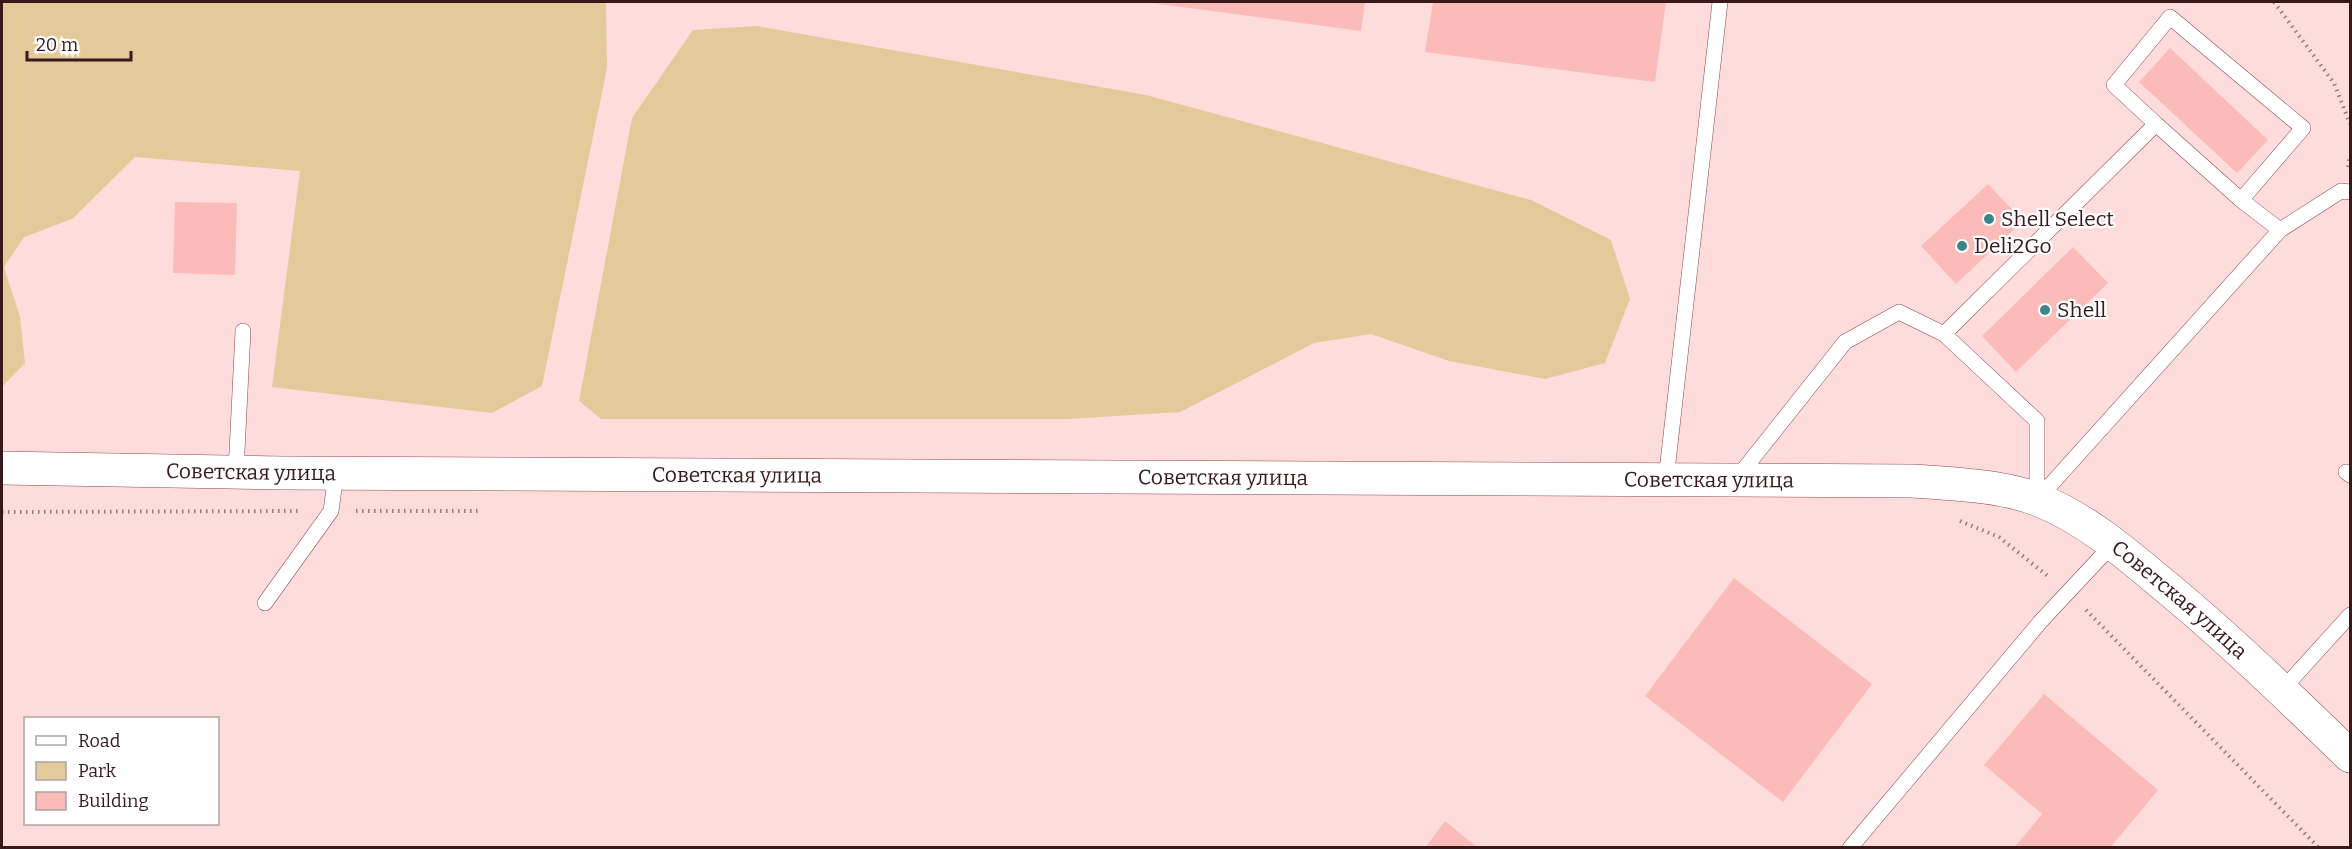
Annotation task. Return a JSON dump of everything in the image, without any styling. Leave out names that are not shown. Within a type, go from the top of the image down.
[{"type":"street","name":"Советская улица","points":[[2,468],[336,473],[1913,481],[2005,491],[2037,500],[2072,516],[2114,543],[2184,601],[2282,690],[2350,756]]},
{"type":"lane","points":[[1666,480],[1720,2]]},
{"type":"lane","points":[[2241,200],[2303,128],[2170,17],[2114,85],[2241,200],[2280,230]]},
{"type":"lane","points":[[1944,334],[2156,124]]},
{"type":"lane","points":[[2037,500],[2280,230],[2342,191],[2350,192]]},
{"type":"lane","points":[[1735,480],[1845,342],[1899,312],[1944,334],[2037,421],[2037,500]]},
{"type":"lane","points":[[236,472],[243,331]]},
{"type":"lane","points":[[265,603],[331,511],[336,473]]},
{"type":"lane","points":[[1850,848],[2068,592],[2114,543]]},
{"type":"lane","points":[[2282,690],[2350,615]]},
{"type":"path","points":[[2274,2],[2334,83],[2350,124]]},
{"type":"path","points":[[2068,592],[2319,848]]},
{"type":"green space","points":[[2,2],[606,2],[607,68],[542,386],[492,413],[272,387],[300,171],[135,157],[72,219],[24,237],[4,267],[20,317],[25,363],[2,387]]},
{"type":"green space","points":[[757,26],[1146,95],[1531,200],[1611,240],[1630,299],[1605,363],[1545,379],[1449,361],[1371,334],[1314,343],[1180,412],[1068,419],[601,419],[579,401],[632,118],[693,30]]},
{"type":"building","points":[[1144,2],[1365,2],[1361,31]]},
{"type":"building","points":[[1433,2],[1666,2],[1655,82],[1425,52]]},
{"type":"building","points":[[2170,48],[2268,140],[2237,173],[2139,82]]},
{"type":"building","points":[[1988,184],[2023,221],[1956,284],[1921,246]]},
{"type":"building","points":[[175,202],[237,203],[235,275],[173,273]]},
{"type":"building","points":[[2073,247],[2108,283],[2016,372],[1982,336]]},
{"type":"building","points":[[1734,578],[1872,684],[1783,802],[1645,696]]},
{"type":"building","points":[[2044,694],[2158,790],[2110,848],[2014,848],[2042,814],[1984,765]]},
{"type":"building","points":[[1445,821],[1478,848],[1425,848]]},
{"type":"place","name":"Shell Select","points":[[1989,219]]},
{"type":"place","name":"Deli2Go","points":[[1962,246]]},
{"type":"place","name":"Shell","points":[[2045,310]]}]
